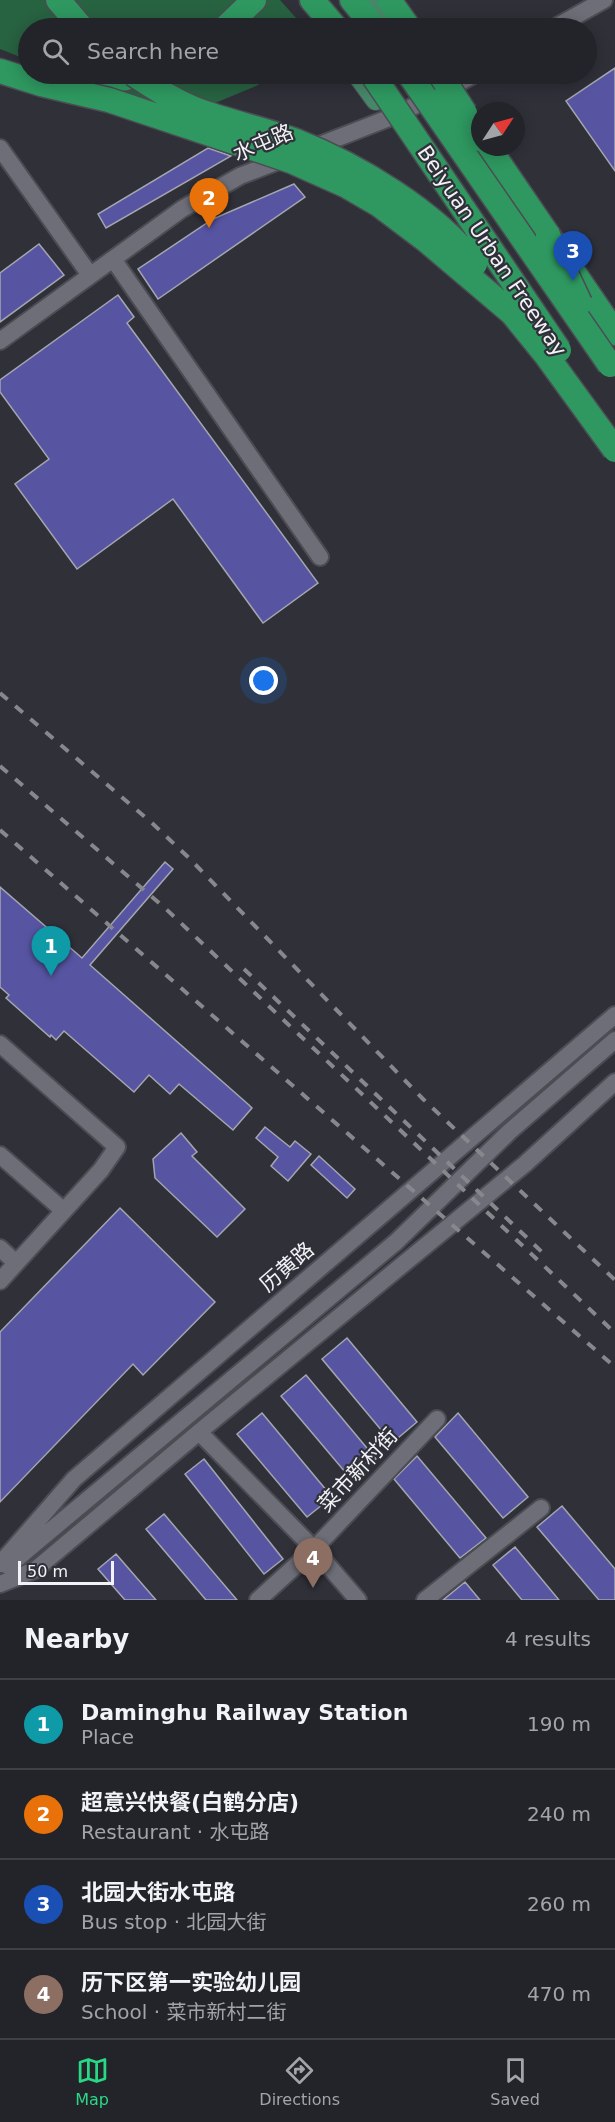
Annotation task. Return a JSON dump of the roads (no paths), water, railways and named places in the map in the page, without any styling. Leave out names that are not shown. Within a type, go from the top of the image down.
[{"type":"highway","points":[[58,0],[73,18]]},
{"type":"highway","points":[[235,18],[254,0]]},
{"type":"highway","points":[[312,0],[327,18]]},
{"type":"highway","points":[[352,0],[367,18]]},
{"type":"highway","points":[[389,0],[402,18]]},
{"type":"highway","points":[[407,0],[413,18]]},
{"type":"highway","points":[[0,71],[18,77]]},
{"type":"highway","points":[[41,84],[109,100],[291,161],[347,186],[398,217],[512,313]]},
{"type":"highway","points":[[149,84],[189,106],[297,142],[346,164],[394,192],[430,220],[468,255],[546,355],[615,450]]},
{"type":"highway","name":"Beiyuan Urban Freeway","points":[[379,84],[578,378],[615,426]]},
{"type":"highway","name":"Beiyuan Urban Freeway","points":[[418,84],[613,363]]},
{"type":"highway","points":[[422,84],[471,129]]},
{"type":"highway","points":[[439,84],[471,125]]},
{"type":"highway","points":[[494,156],[615,333]]},
{"type":"highway","points":[[548,235],[613,363]]},
{"type":"main road","points":[[302,0],[316,18]]},
{"type":"main road","points":[[369,0],[384,18]]},
{"type":"main road","points":[[364,84],[615,434]]},
{"type":"main road","points":[[439,84],[613,363]]},
{"type":"street","points":[[572,18],[604,0]]},
{"type":"street","name":"水屯路","points":[[0,341],[182,208],[240,176],[389,118],[439,84]]},
{"type":"street","points":[[0,147],[90,275]]},
{"type":"street","points":[[112,259],[320,557]]},
{"type":"street","name":"历黄路","points":[[0,1564],[74,1479],[615,1015]]},
{"type":"street","points":[[0,1573],[396,1242],[509,1132],[615,1040]]},
{"type":"street","points":[[0,1044],[117,1147],[101,1170],[0,1281]]},
{"type":"street","points":[[0,1584],[35,1570],[525,1164],[615,1082]]},
{"type":"street","points":[[0,1155],[64,1211]]},
{"type":"street","points":[[0,1248],[16,1263]]},
{"type":"street","name":"菜市新村街","points":[[258,1600],[314,1549],[437,1419]]},
{"type":"street","points":[[199,1432],[314,1549],[358,1600]]},
{"type":"street","points":[[425,1600],[541,1508]]},
{"type":"railway","points":[[0,693],[152,823],[188,857],[423,1099],[615,1280]]},
{"type":"railway","points":[[0,766],[166,909],[615,1333]]},
{"type":"railway","points":[[0,830],[615,1367]]},
{"type":"railway","points":[[244,969],[542,1252]]},
{"type":"place","name":"超意兴快餐(白鹤分店)","points":[[209,228]]},
{"type":"place","name":"北园大街水屯路","points":[[573,281]]},
{"type":"place","name":"Daminghu Railway Station","points":[[51,976]]},
{"type":"place","name":"历下区第一实验幼儿园","points":[[313,1588]]}]
